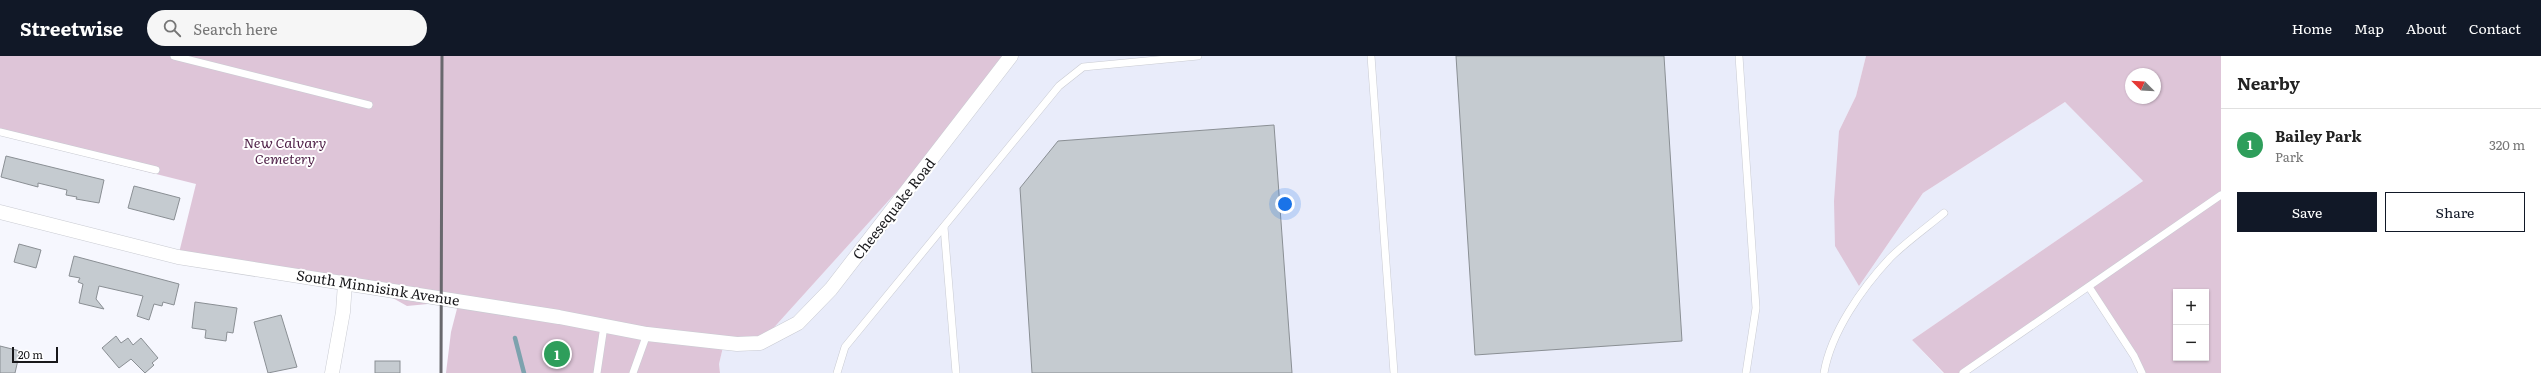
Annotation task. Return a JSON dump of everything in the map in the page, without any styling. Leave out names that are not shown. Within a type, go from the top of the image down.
[{"type":"street","name":"Cheesequake Road","points":[[760,343],[798,323],[831,289],[1011,56]]},
{"type":"street","name":"South Minnisink Avenue","points":[[0,212],[178,257],[345,283],[648,334],[737,344],[760,343]]},
{"type":"street","points":[[332,373],[343,312],[345,283]]},
{"type":"lane","points":[[174,56],[369,105]]},
{"type":"lane","points":[[837,373],[845,347],[1059,86],[1083,67],[1198,56]]},
{"type":"lane","points":[[1371,56],[1394,373]]},
{"type":"lane","points":[[1739,56],[1756,308],[1746,373]]},
{"type":"lane","points":[[0,132],[156,170]]},
{"type":"lane","points":[[1963,373],[2090,287],[2221,195]]},
{"type":"lane","points":[[1824,373],[1827,357],[1847,316],[1865,289],[1891,258],[1944,213]]},
{"type":"lane","points":[[944,227],[956,373]]},
{"type":"lane","points":[[2090,287],[2134,356],[2142,373]]},
{"type":"lane","points":[[597,373],[604,326]]},
{"type":"lane","points":[[633,373],[648,334]]},
{"type":"shaded area","points":[[1005,56],[1866,56],[1856,96],[1839,131],[1859,286],[1923,193],[2065,102],[2143,181],[1912,340],[1943,373],[720,373],[719,364],[724,343],[760,343],[909,178]]},
{"type":"shaded area","points":[[2089,287],[2142,373],[1963,373]]},
{"type":"green space","name":"New Calvary Cemetery","points":[[0,56],[1005,56],[909,178],[760,343],[724,343],[719,364],[720,373],[446,373],[451,332],[459,301],[407,306],[375,288],[178,257],[196,184],[0,135]]},
{"type":"green space","points":[[1866,56],[2221,56],[2221,373],[2142,373],[2089,287],[1963,373],[1944,373],[1912,340],[2143,181],[2065,102],[1923,193],[1859,286],[1835,246],[1834,201],[1839,131],[1856,96]]},
{"type":"building","points":[[1456,56],[1664,56],[1682,341],[1475,355]]},
{"type":"building","points":[[1274,125],[1292,373],[1032,373],[1020,188],[1058,141]]},
{"type":"building","points":[[6,156],[104,180],[99,203],[76,199],[77,197],[66,195],[67,190],[38,183],[38,187],[1,177]]},
{"type":"building","points":[[134,186],[180,198],[174,220],[128,208]]},
{"type":"building","points":[[19,244],[41,250],[36,268],[14,262]]},
{"type":"building","points":[[74,256],[179,284],[174,305],[163,302],[162,306],[154,304],[149,320],[137,316],[143,296],[99,286],[96,299],[104,309],[79,303],[83,284],[78,282],[80,278],[69,276]]},
{"type":"building","points":[[195,302],[237,308],[233,333],[227,332],[226,341],[205,338],[206,330],[192,328]]},
{"type":"building","points":[[281,315],[297,367],[268,373],[254,322]]},
{"type":"building","points":[[116,336],[121,343],[128,338],[133,345],[141,338],[158,358],[152,363],[154,365],[145,373],[131,359],[119,368],[102,348]]},
{"type":"building","points":[[0,346],[20,351],[15,373],[0,373]]},
{"type":"building","points":[[375,361],[400,361],[400,373],[375,373]]},
{"type":"waterway","points":[[515,338],[524,373]]},
{"type":"railway","points":[[441,373],[442,56]]},
{"type":"place","name":"Bailey Park","points":[[557,354]]}]
